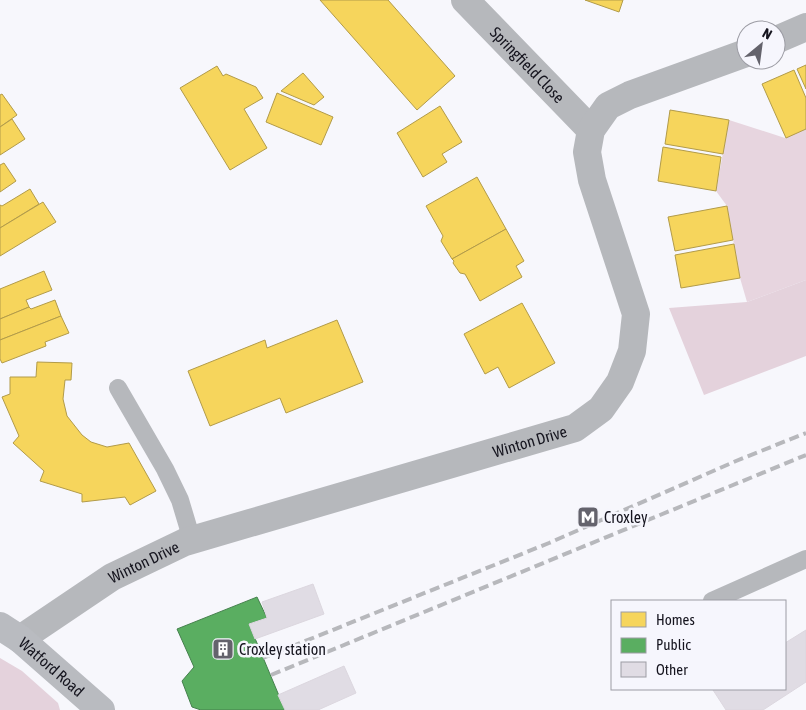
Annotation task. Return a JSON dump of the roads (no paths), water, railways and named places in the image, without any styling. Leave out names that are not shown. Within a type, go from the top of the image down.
[{"type":"main road","name":"Watford Road","points":[[10,632],[101,710]]},
{"type":"street","name":"Springfield Close","points":[[465,0],[591,130]]},
{"type":"street","points":[[786,36],[806,28]]},
{"type":"street","name":"Winton Drive","points":[[10,632],[112,577],[192,540],[576,428],[600,409],[620,382],[632,350],[636,314],[592,180],[587,152],[591,130],[608,106],[630,95],[736,57]]},
{"type":"lane","points":[[118,388],[180,500],[192,540]]},
{"type":"lane","points":[[714,600],[806,559]]},
{"type":"railway","points":[[263,658],[549,543],[736,461],[806,433]]},
{"type":"railway","points":[[271,675],[806,455]]},
{"type":"place","name":"Croxley","points":[[588,517]]},
{"type":"place","name":"Croxley station","points":[[223,649]]}]
